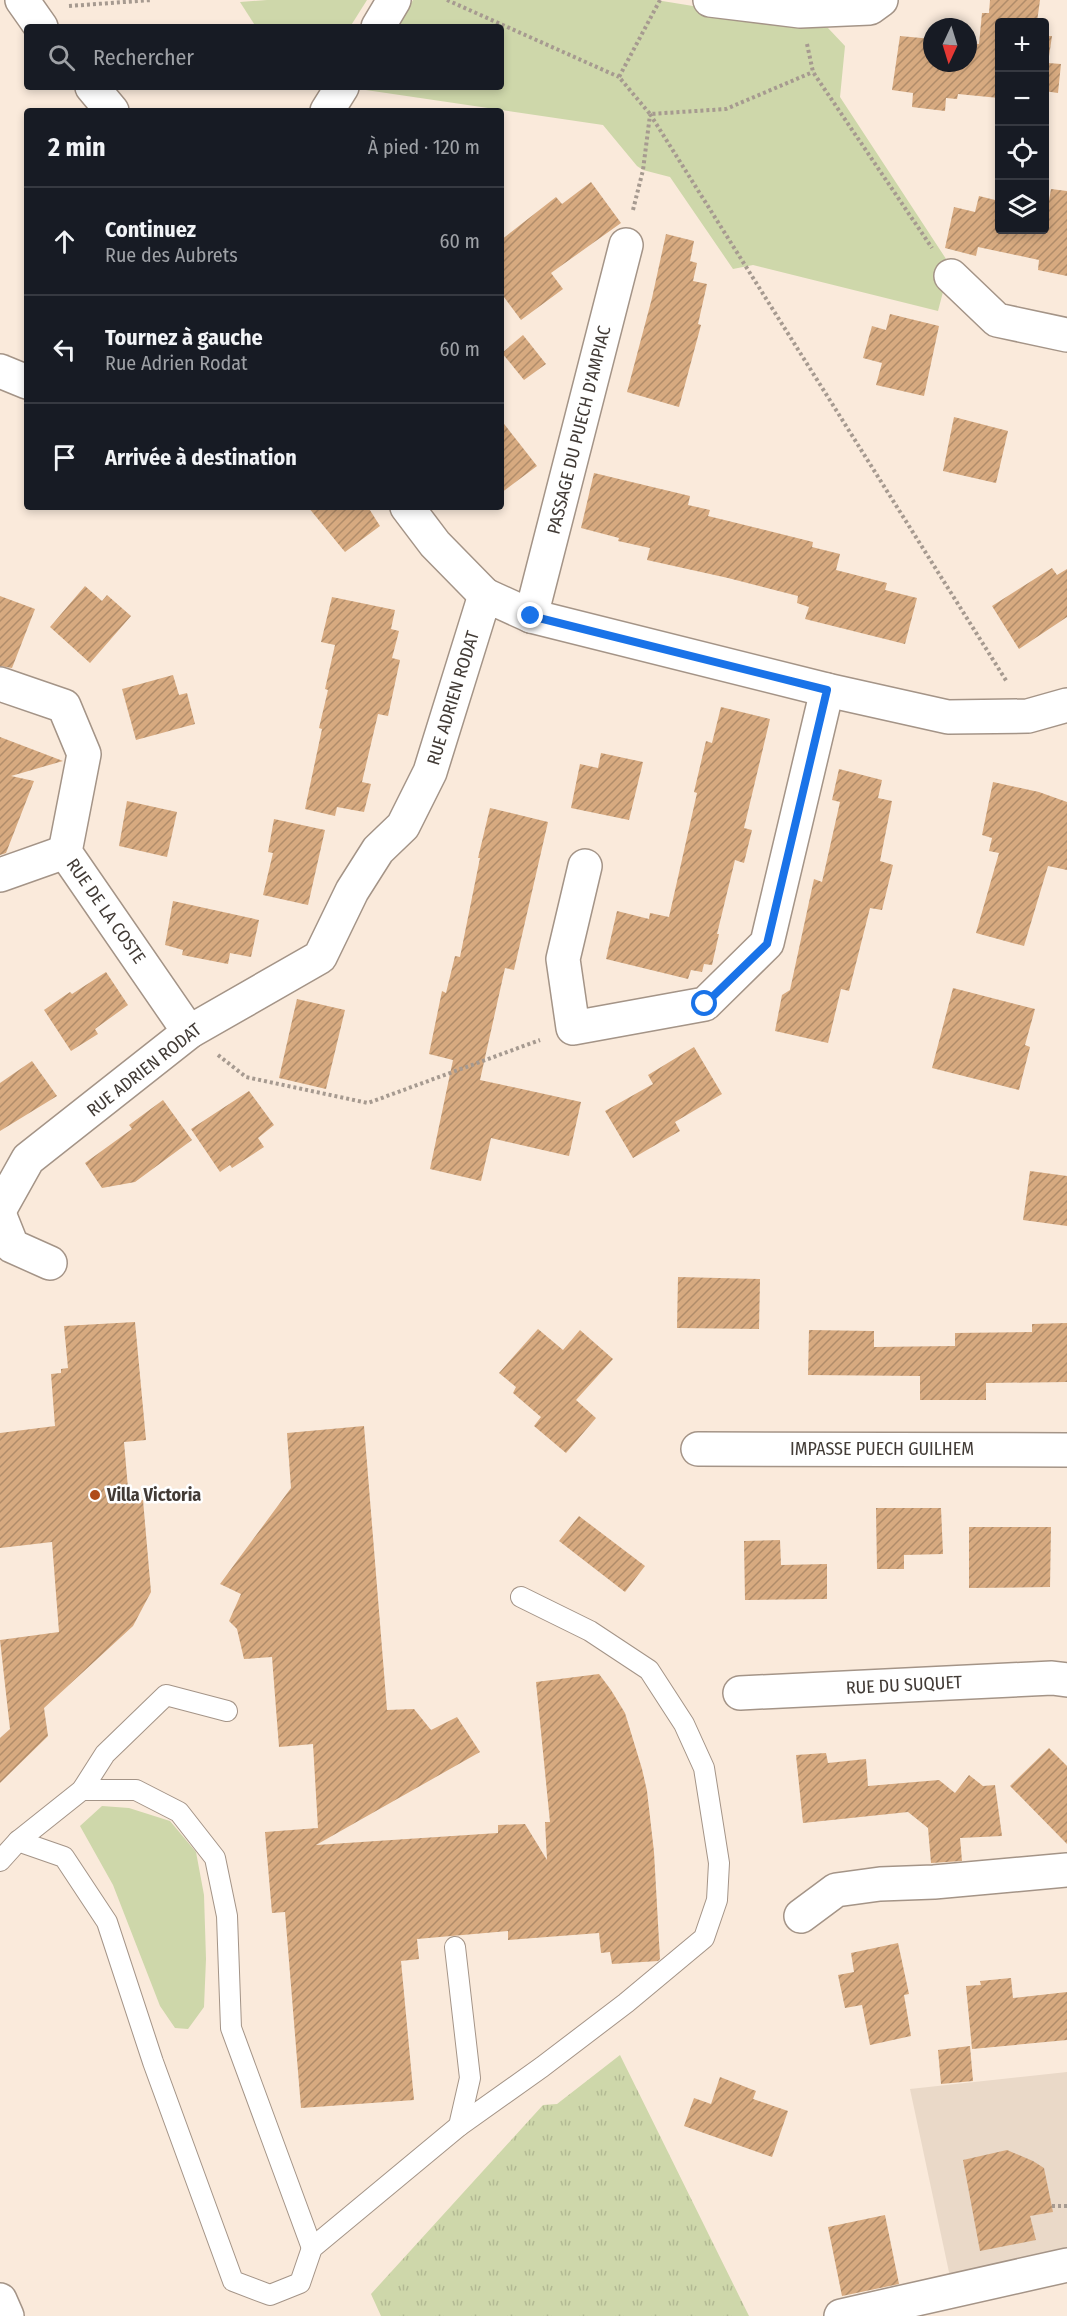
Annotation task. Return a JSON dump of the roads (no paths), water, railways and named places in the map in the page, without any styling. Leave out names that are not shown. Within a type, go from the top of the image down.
[{"type":"street","points":[[380,24],[394,0]]},
{"type":"street","points":[[710,0],[800,11],[870,8],[881,0]]},
{"type":"street","points":[[94,90],[109,108]]},
{"type":"street","points":[[329,108],[340,90]]},
{"type":"street","name":"PASSAGE DU PUECH D'AMPIAC","points":[[531,616],[626,245]]},
{"type":"street","points":[[951,276],[997,320],[1067,335]]},
{"type":"street","points":[[0,371],[24,381]]},
{"type":"street","points":[[410,510],[435,544],[485,595],[531,616],[827,690],[948,717],[1028,716],[1067,705]]},
{"type":"street","name":"RUE ADRIEN RODAT","points":[[0,1209],[28,1159],[189,1032],[320,957],[352,891],[378,850],[403,826],[430,772],[485,595]]},
{"type":"street","name":"RUE DE LA COSTE","points":[[0,684],[64,706],[84,754],[65,852],[189,1032]]},
{"type":"street","points":[[585,866],[563,959],[573,1028],[705,1004],[767,944],[827,690]]},
{"type":"street","points":[[0,874],[65,852]]},
{"type":"street","points":[[0,1216],[12,1246],[50,1263]]},
{"type":"street","name":"IMPASSE PUECH GUILHEM","points":[[698,1449],[1067,1450]]},
{"type":"street","name":"RUE DU SUQUET","points":[[740,1693],[1040,1678],[1067,1680]]},
{"type":"street","points":[[801,1916],[836,1890],[880,1884],[1067,1870]]},
{"type":"street","points":[[841,2316],[1067,2265]]},
{"type":"street","points":[[0,2300],[7,2316]]},
{"type":"lane","points":[[18,1841],[64,1857],[107,1922],[153,2062],[232,2281],[270,2295],[300,2283],[312,2248],[459,2126],[626,2003],[704,1938],[717,1900],[719,1863],[704,1768],[684,1724],[649,1670],[590,1631],[521,1597]]},
{"type":"lane","points":[[0,1861],[18,1841],[82,1790],[105,1754],[166,1695],[226,1711]]},
{"type":"lane","points":[[82,1790],[136,1790],[179,1812],[215,1858],[227,1916],[231,2028],[312,2248]]},
{"type":"lane","points":[[455,1947],[470,2078],[459,2126]]},
{"type":"place","name":"Villa Victoria","points":[[95,1495]]}]
